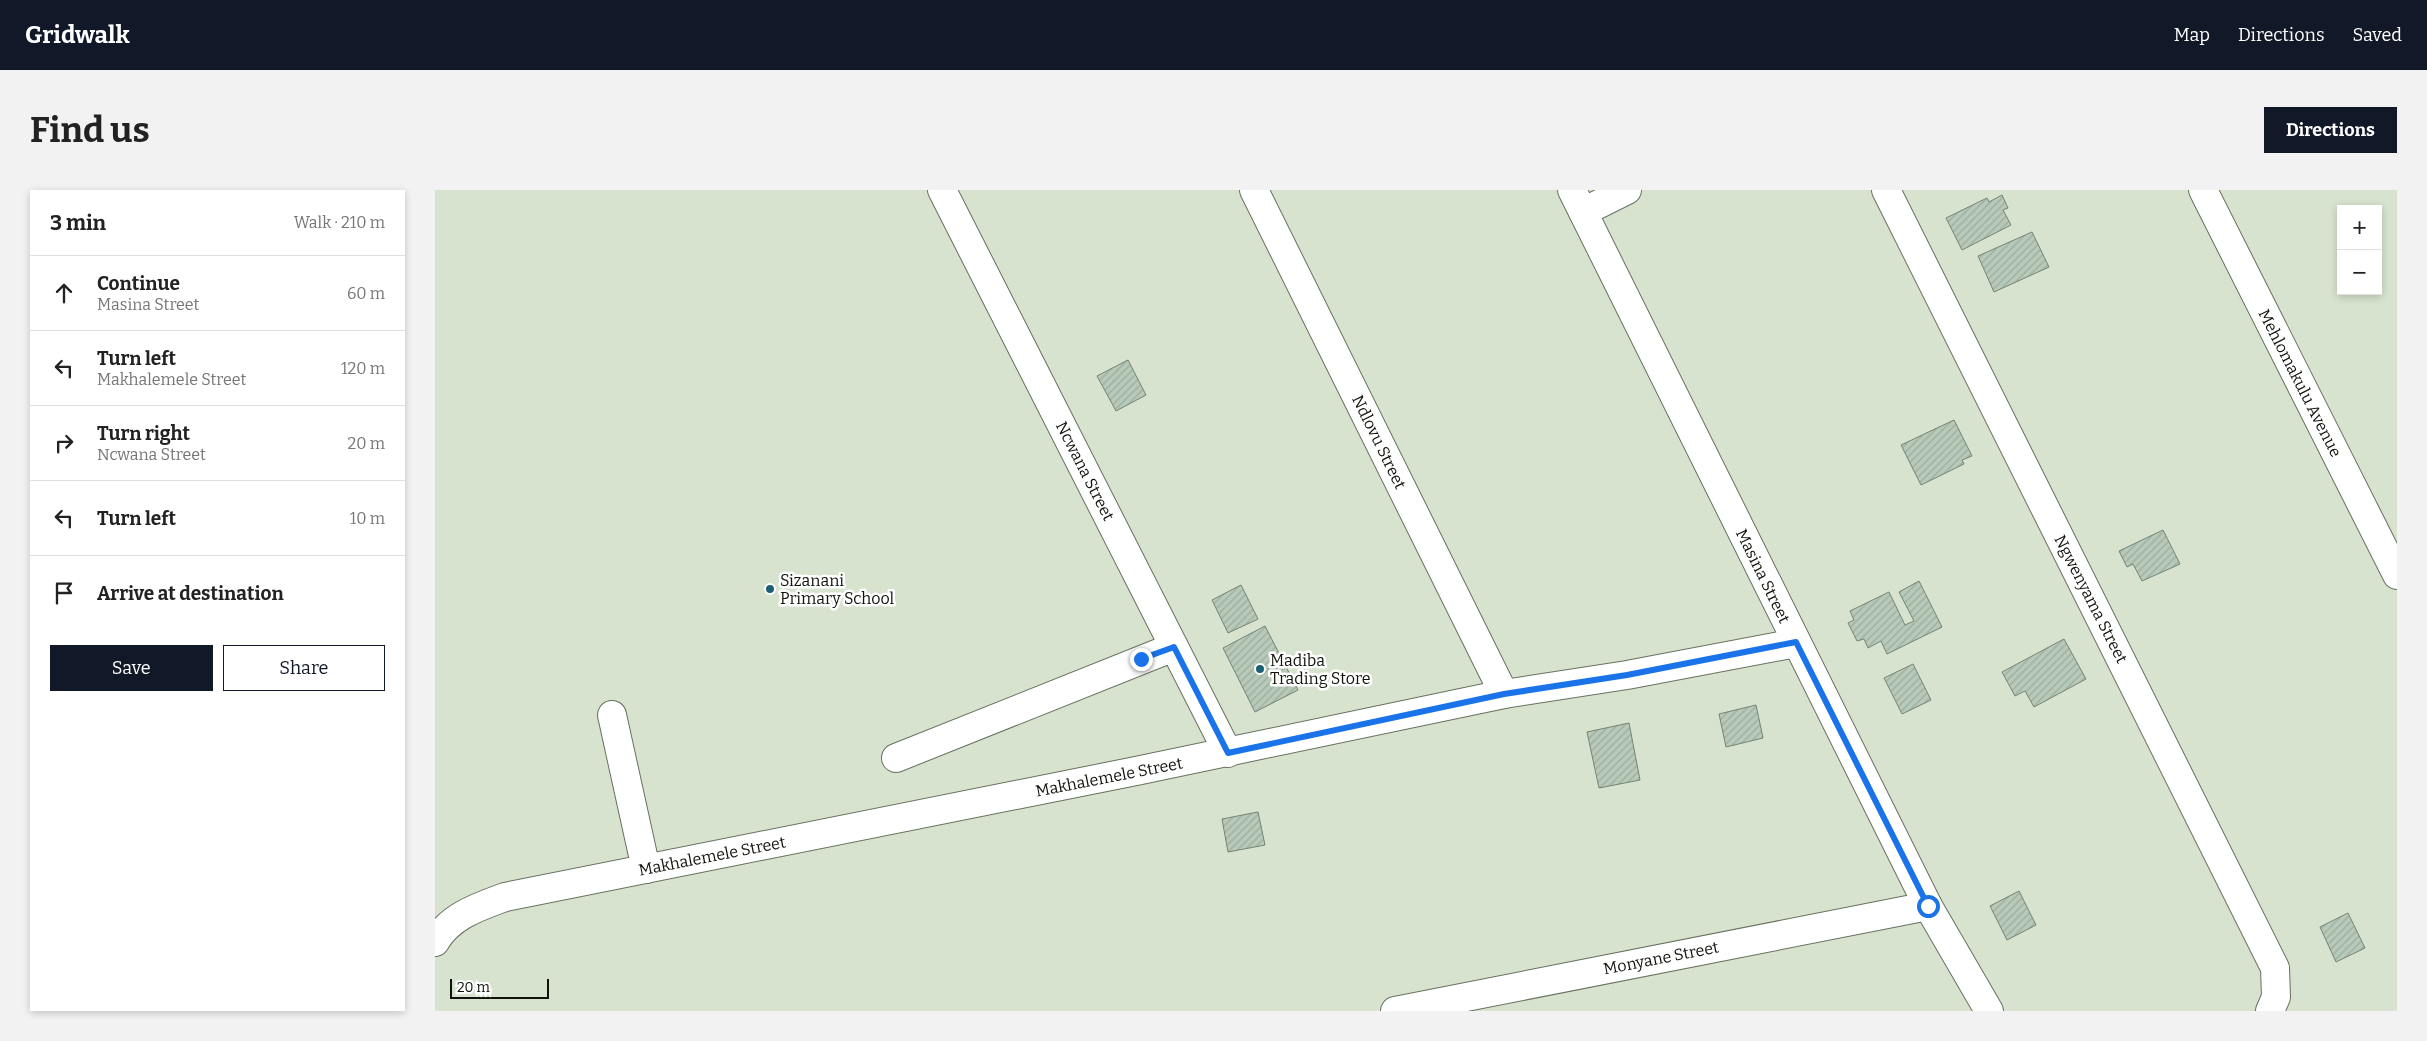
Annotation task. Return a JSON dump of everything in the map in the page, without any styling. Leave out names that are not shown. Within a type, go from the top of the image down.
[{"type":"street","name":"Ncwana Street","points":[[942,190],[1228,753]]},
{"type":"street","name":"Ndlovu Street","points":[[1254,190],[1504,694]]},
{"type":"street","points":[[1577,201],[1627,190]]},
{"type":"street","name":"Ngwenyama Street","points":[[1886,190],[2275,968],[2276,997],[2270,1011]]},
{"type":"street","name":"Mehlomakulu Avenue","points":[[2203,190],[2397,575]]},
{"type":"street","name":"Masina Street","points":[[1577,201],[1928,906],[1989,1011]]},
{"type":"street","name":"Makhalemele Street","points":[[435,942],[451,924],[471,909],[496,900],[1228,753],[1504,694],[1627,675],[1796,642]]},
{"type":"street","points":[[896,758],[1174,647]]},
{"type":"street","points":[[612,715],[646,869]]},
{"type":"street","name":"Monyane Street","points":[[1395,1011],[1928,906]]},
{"type":"building","points":[[2002,195],[2008,208],[2003,210],[2011,225],[1962,250],[1946,218],[1987,198],[1989,202]]},
{"type":"building","points":[[2032,232],[2049,267],[1994,292],[1978,256]]},
{"type":"building","points":[[1128,360],[1146,395],[1116,411],[1097,376]]},
{"type":"building","points":[[1954,420],[1972,456],[1962,460],[1964,464],[1921,485],[1901,445]]},
{"type":"building","points":[[2163,530],[2180,564],[2142,581],[2133,564],[2127,567],[2119,551]]},
{"type":"building","points":[[1919,581],[1942,627],[1887,654],[1881,641],[1868,648],[1864,639],[1857,641],[1848,623],[1854,620],[1850,611],[1889,592],[1905,625],[1914,621],[1899,592]]},
{"type":"building","points":[[1241,585],[1258,619],[1228,633],[1212,600]]},
{"type":"building","name":"Madiba Trading Store","points":[[1265,626],[1298,690],[1255,712],[1223,648]]},
{"type":"building","points":[[2064,639],[2086,679],[2034,707],[2025,691],[2015,696],[2002,672]]},
{"type":"building","points":[[1913,664],[1931,700],[1902,714],[1884,678]]},
{"type":"building","points":[[1756,705],[1763,738],[1726,747],[1719,714]]},
{"type":"building","points":[[1629,723],[1640,780],[1599,788],[1587,732]]},
{"type":"building","points":[[1258,812],[1265,845],[1228,852],[1222,819]]},
{"type":"building","points":[[2019,891],[2036,925],[2007,940],[1990,906]]},
{"type":"building","points":[[2348,913],[2365,948],[2336,962],[2320,927]]},
{"type":"place","name":"Sizanani Primary School","points":[[770,589]]},
{"type":"place","name":"Madiba Trading Store","points":[[1260,669]]},
{"type":"route","points":[[1141,659],[1174,647],[1228,753],[1504,694],[1627,675],[1796,642],[1928,906]]}]
